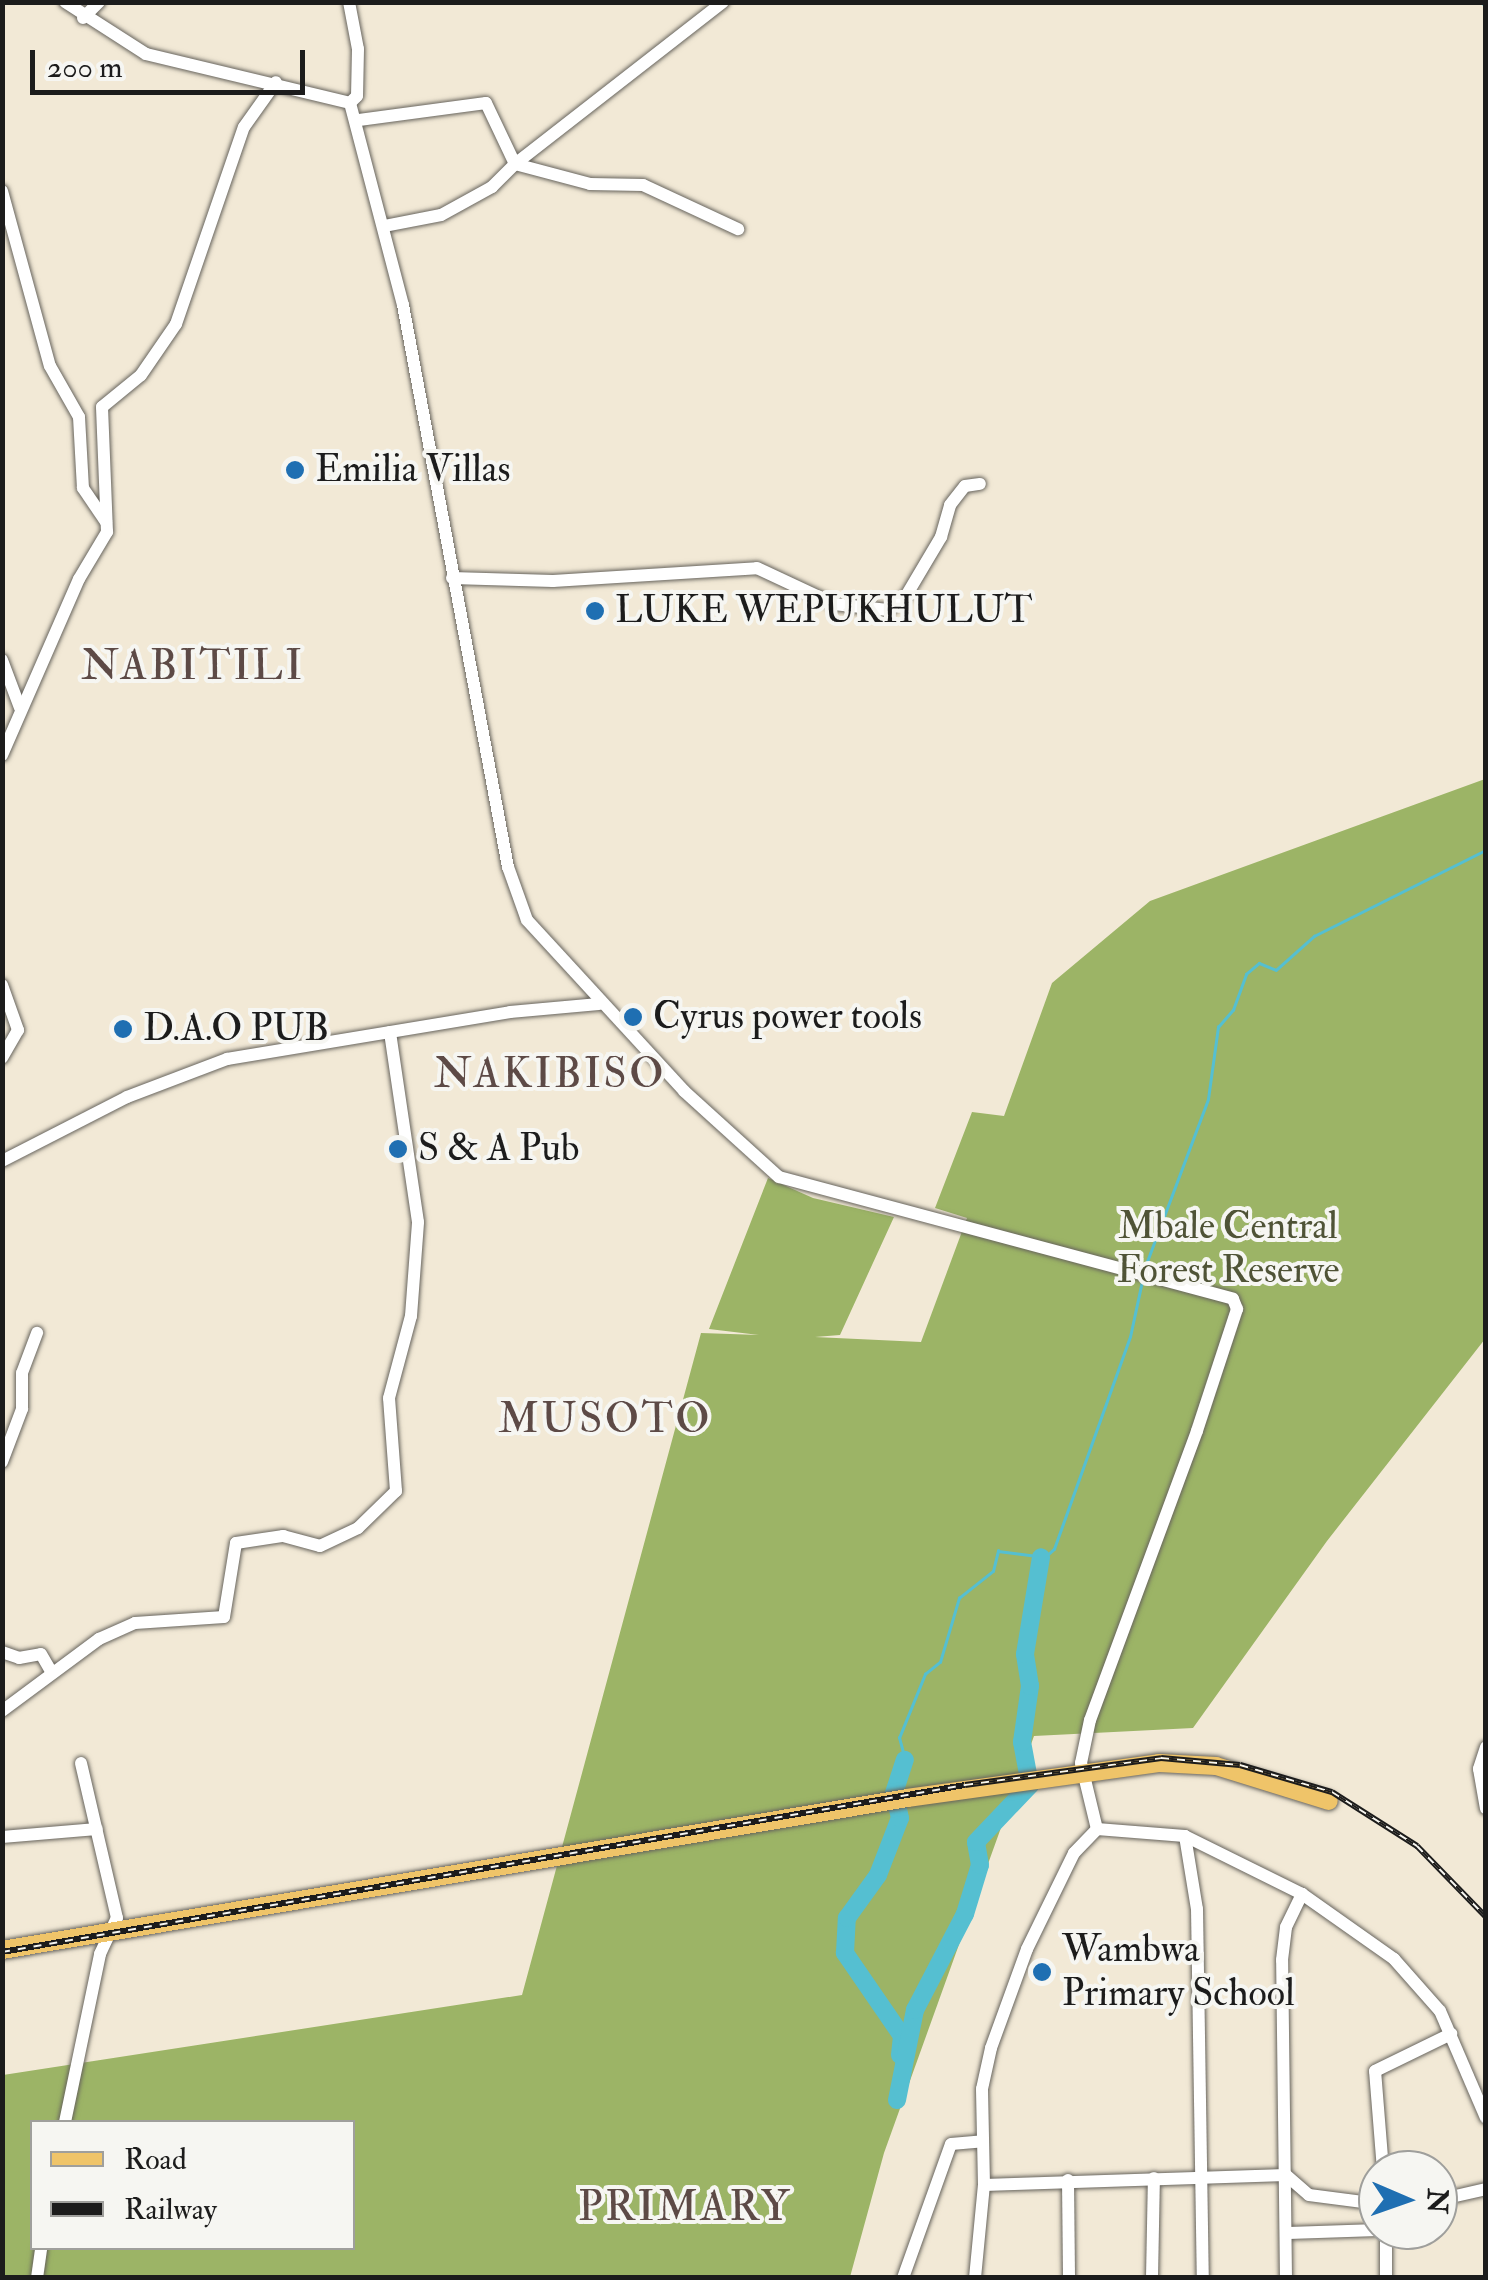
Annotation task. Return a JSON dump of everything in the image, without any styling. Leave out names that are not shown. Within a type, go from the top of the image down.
[{"type":"main road","points":[[2,1950],[897,1800],[1158,1762],[1216,1766],[1329,1801]]},
{"type":"street","points":[[65,2],[82,18],[146,54],[276,82],[350,103],[359,120],[385,226],[516,902],[599,1004],[754,1160],[779,1177],[1233,1299],[1237,1309],[1198,1431],[1090,1720],[1082,1773],[1097,1830]]},
{"type":"street","points":[[82,18],[99,2]]},
{"type":"street","points":[[385,226],[440,215],[492,187],[515,164],[723,2]]},
{"type":"street","points":[[347,4],[358,48],[357,96],[350,103]]},
{"type":"street","points":[[2,755],[20,708],[108,524],[102,406],[142,376],[176,324],[244,127],[276,82]]},
{"type":"street","points":[[359,120],[486,103],[515,164],[590,184],[643,185],[738,229]]},
{"type":"street","points":[[2,191],[50,366],[79,417],[83,488],[108,524]]},
{"type":"street","points":[[452,578],[553,581],[757,568],[834,604],[888,610],[906,596],[941,537],[950,506],[964,486],[980,484]]},
{"type":"street","points":[[2,660],[20,708]]},
{"type":"street","points":[[2,984],[18,1030],[2,1058]]},
{"type":"street","points":[[2,1161],[9,1149],[183,1073],[390,1032],[599,1004]]},
{"type":"street","points":[[2,1711],[52,1673],[135,1623],[224,1618],[236,1543],[283,1536],[320,1546],[358,1528],[396,1490],[389,1398],[412,1316],[418,1222],[390,1032]]},
{"type":"street","points":[[2,1462],[22,1409],[22,1374],[37,1333]]},
{"type":"street","points":[[2,1652],[18,1658],[41,1654],[52,1673]]},
{"type":"street","points":[[1486,1747],[1479,1769],[1486,1808]]},
{"type":"street","points":[[65,2120],[106,1933],[117,1918],[81,1763]]},
{"type":"street","points":[[2,1836],[97,1829]]},
{"type":"street","points":[[975,2278],[984,2185],[984,2072],[1013,1982],[1074,1853],[1097,1830],[1186,1836],[1302,1894],[1415,1976],[1451,2034],[1486,2118]]},
{"type":"street","points":[[1186,1836],[1198,1909],[1204,2278]]},
{"type":"street","points":[[1286,2278],[1283,1945],[1302,1894]]},
{"type":"street","points":[[1381,2150],[1375,2071],[1451,2034]]},
{"type":"street","points":[[903,2278],[952,2144],[982,2142]]},
{"type":"street","points":[[984,2185],[1286,2176],[1309,2195],[1358,2201]]},
{"type":"street","points":[[1152,2278],[1154,2178]]},
{"type":"street","points":[[1068,2180],[1069,2278]]},
{"type":"street","points":[[1458,2195],[1486,2188]]},
{"type":"street","points":[[1287,2233],[1358,2231]]},
{"type":"street","points":[[37,2278],[41,2250]]},
{"type":"street","points":[[1384,2250],[1386,2278]]},
{"type":"green space","name":"Mbale Central Forest Reserve","points":[[1485,779],[1485,1339],[1327,1541],[1193,1728],[1034,1736],[884,2153],[850,2277],[3,2278],[3,2075],[522,1995],[701,1333],[759,1335],[709,1329],[768,1178],[813,1198],[894,1217],[840,1335],[815,1337],[921,1342],[967,1218],[935,1208],[972,1112],[1004,1116],[1052,983],[1150,901]]},
{"type":"waterway","points":[[1481,2],[1486,6]]},
{"type":"waterway","points":[[1145,1267],[1208,1099],[1218,1027],[1233,1010],[1246,974],[1259,963],[1276,970],[1314,936],[1486,850]]},
{"type":"waterway","points":[[905,1760],[899,1738],[925,1674],[940,1662],[959,1598],[993,1571],[998,1551],[1045,1557],[1054,1549],[1130,1337],[1142,1281]]},
{"type":"waterway","points":[[897,2100],[915,2010],[965,1914],[980,1865],[976,1842],[1030,1785],[1022,1742],[1030,1686],[1025,1654],[1041,1557]]},
{"type":"waterway","points":[[900,2055],[902,2036],[845,1953],[847,1918],[878,1875],[900,1818],[894,1793],[905,1760]]},
{"type":"railway","points":[[2,1952],[965,1785],[1161,1758],[1240,1765],[1332,1792],[1417,1846],[1486,1917]]},
{"type":"place","name":"Emilia Villas","points":[[295,470]]},
{"type":"place","name":"LUKE WEPUKHULUT","points":[[595,611]]},
{"type":"place","name":"Cyrus power tools","points":[[633,1017]]},
{"type":"place","name":"D.A.O PUB","points":[[123,1029]]},
{"type":"place","name":"S & A Pub","points":[[398,1149]]},
{"type":"place","name":"Wambwa Primary School","points":[[1042,1972]]},
{"type":"district","name":"NABITILI","points":[[193,666]]},
{"type":"district","name":"NAKIBISO","points":[[550,1074]]},
{"type":"district","name":"MUSOTO","points":[[605,1419]]},
{"type":"district","name":"PRIMARY","points":[[685,2207]]}]
